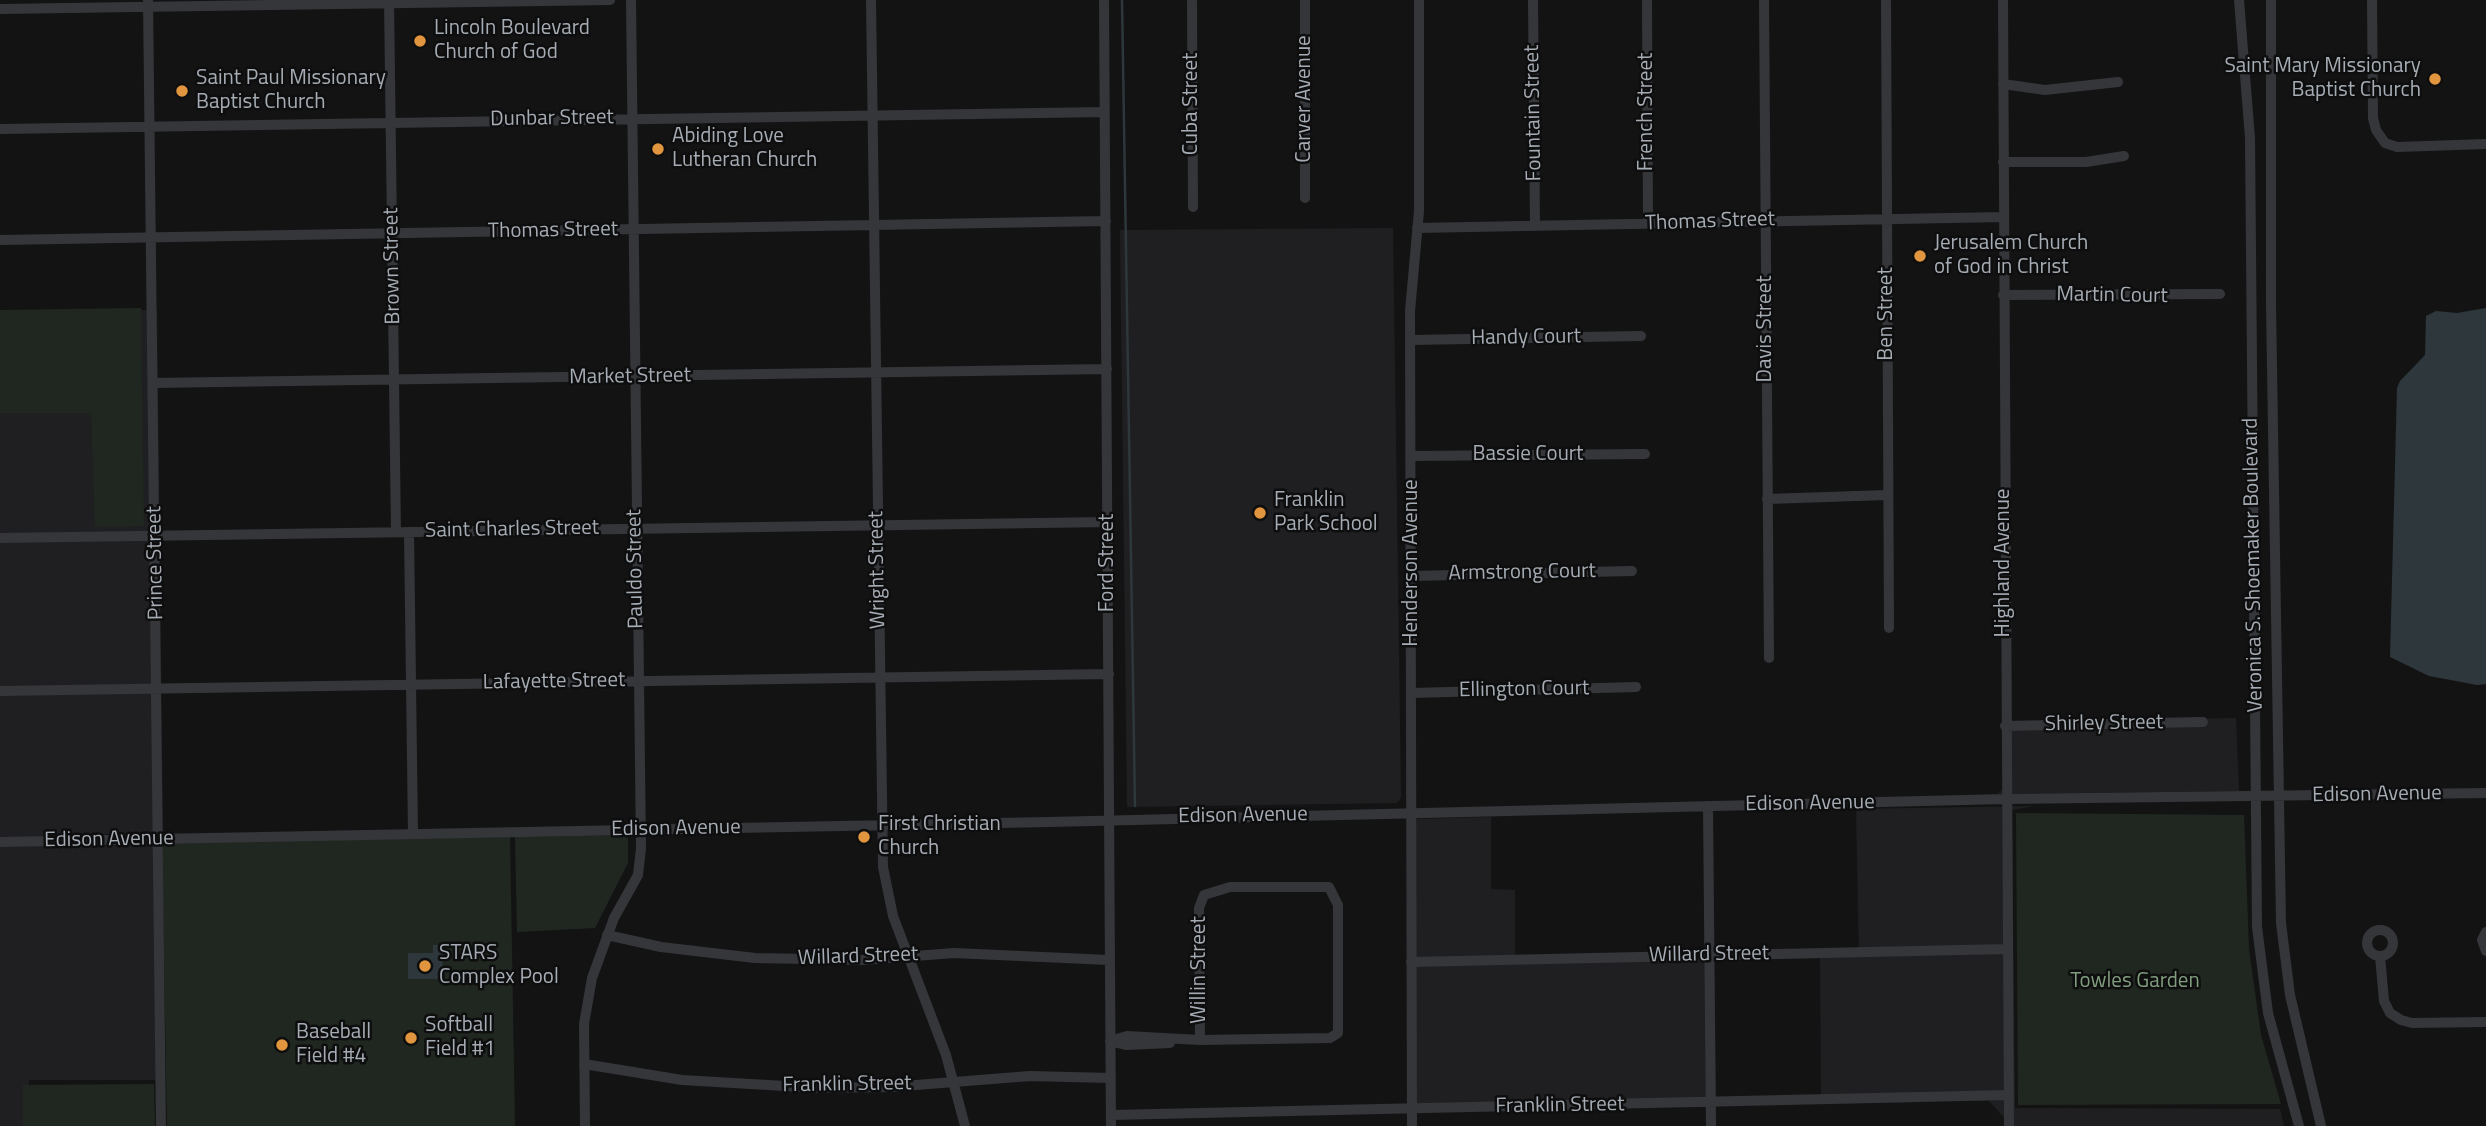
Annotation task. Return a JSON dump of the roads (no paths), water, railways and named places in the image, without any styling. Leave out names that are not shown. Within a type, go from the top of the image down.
[{"type":"street","points":[[0,9],[148,4],[610,0]]},
{"type":"street","name":"Pauldo Street","points":[[585,1126],[586,1008],[597,959],[638,875],[641,848],[631,0]]},
{"type":"street","name":"Wright Street","points":[[871,0],[883,867],[889,902],[955,1082],[965,1126]]},
{"type":"street","name":"Ford Street","points":[[1104,0],[1111,1121]]},
{"type":"street","name":"Cuba Street","points":[[1192,0],[1193,207]]},
{"type":"street","name":"Carver Avenue","points":[[1305,0],[1305,198]]},
{"type":"street","name":"Henderson Avenue","points":[[1412,1126],[1410,340],[1412,272],[1417,228],[1419,0]]},
{"type":"street","name":"Fountain Street","points":[[1532,0],[1535,226]]},
{"type":"street","name":"French Street","points":[[1647,0],[1648,224]]},
{"type":"street","name":"Davis Street","points":[[1764,0],[1769,658]]},
{"type":"street","name":"Ben Street","points":[[1886,0],[1886,495],[1889,628]]},
{"type":"street","name":"Highland Avenue","points":[[2003,0],[2009,1126]]},
{"type":"street","name":"Veronica S. Shoemaker Boulevard","points":[[2239,0],[2250,138],[2257,927],[2268,1013],[2299,1126]]},
{"type":"street","name":"Veronica S. Shoemaker Boulevard","points":[[2272,0],[2271,305],[2281,923],[2290,995],[2321,1126]]},
{"type":"street","points":[[2372,0],[2373,118],[2376,130],[2385,143],[2397,147],[2486,144]]},
{"type":"street","name":"Brown Street","points":[[389,2],[396,532]]},
{"type":"street","name":"Prince Street","points":[[148,4],[161,1126]]},
{"type":"street","points":[[2003,84],[2045,90],[2118,82]]},
{"type":"street","name":"Dunbar Street","points":[[0,129],[1104,112]]},
{"type":"street","points":[[2003,162],[2086,162],[2124,156]]},
{"type":"street","name":"Thomas Street","points":[[1417,228],[1887,217],[2003,217]]},
{"type":"street","name":"Thomas Street","points":[[0,240],[1106,220]]},
{"type":"street","name":"Martin Court","points":[[2003,295],[2220,294]]},
{"type":"street","name":"Handy Court","points":[[1410,340],[1641,336]]},
{"type":"street","name":"Market Street","points":[[153,383],[1107,369]]},
{"type":"street","name":"Bassie Court","points":[[1411,456],[1645,454]]},
{"type":"street","points":[[1767,499],[1886,495]]},
{"type":"street","name":"Saint Charles Street","points":[[0,538],[1108,522]]},
{"type":"street","points":[[409,532],[413,834]]},
{"type":"street","name":"Armstrong Court","points":[[1412,576],[1632,571]]},
{"type":"street","name":"Lafayette Street","points":[[0,691],[1109,674]]},
{"type":"street","name":"Ellington Court","points":[[1412,693],[1636,687]]},
{"type":"street","name":"Shirley Street","points":[[2005,726],[2203,722]]},
{"type":"street","name":"Edison Avenue","points":[[0,842],[2006,799],[2486,793]]},
{"type":"street","points":[[1708,806],[1711,1126]]},
{"type":"street","name":"Willin Street","points":[[1110,1041],[1127,1036],[1200,1040],[1329,1038],[1338,1032],[1338,905],[1329,887],[1230,887],[1203,895],[1199,908],[1200,1040]]},
{"type":"street","points":[[2486,932],[2482,940],[2486,951]]},
{"type":"street","name":"Willard Street","points":[[607,936],[661,947],[755,958],[863,960],[1005,954],[1110,960]]},
{"type":"street","name":"Willard Street","points":[[1411,962],[2007,949]]},
{"type":"street","points":[[2380,956],[2384,1001],[2390,1013],[2401,1020],[2412,1023],[2486,1022]]},
{"type":"street","name":"Franklin Street","points":[[584,1064],[682,1080],[753,1086],[851,1088],[1030,1076],[1110,1078]]},
{"type":"street","name":"Franklin Street","points":[[1111,1121],[1412,1108],[2009,1095]]},
{"type":"waterway","points":[[1122,0],[1135,806]]},
{"type":"place","name":"Lincoln Boulevard Church of God","points":[[420,41]]},
{"type":"place","name":"Saint Mary Missionary Baptist Church","points":[[2435,79]]},
{"type":"place","name":"Saint Paul Missionary Baptist Church","points":[[182,91]]},
{"type":"place","name":"Abiding Love Lutheran Church","points":[[658,149]]},
{"type":"place","name":"Jerusalem Church of God in Christ","points":[[1920,256]]},
{"type":"place","name":"Franklin Park School","points":[[1260,513]]},
{"type":"place","name":"First Christian Church","points":[[864,837]]},
{"type":"place","name":"STARS Complex Pool","points":[[425,966]]},
{"type":"place","name":"Softball Field #1","points":[[411,1038]]},
{"type":"place","name":"Baseball Field #4","points":[[282,1045]]},
{"type":"park label","name":"Towles Garden","points":[[2135,982]]}]
